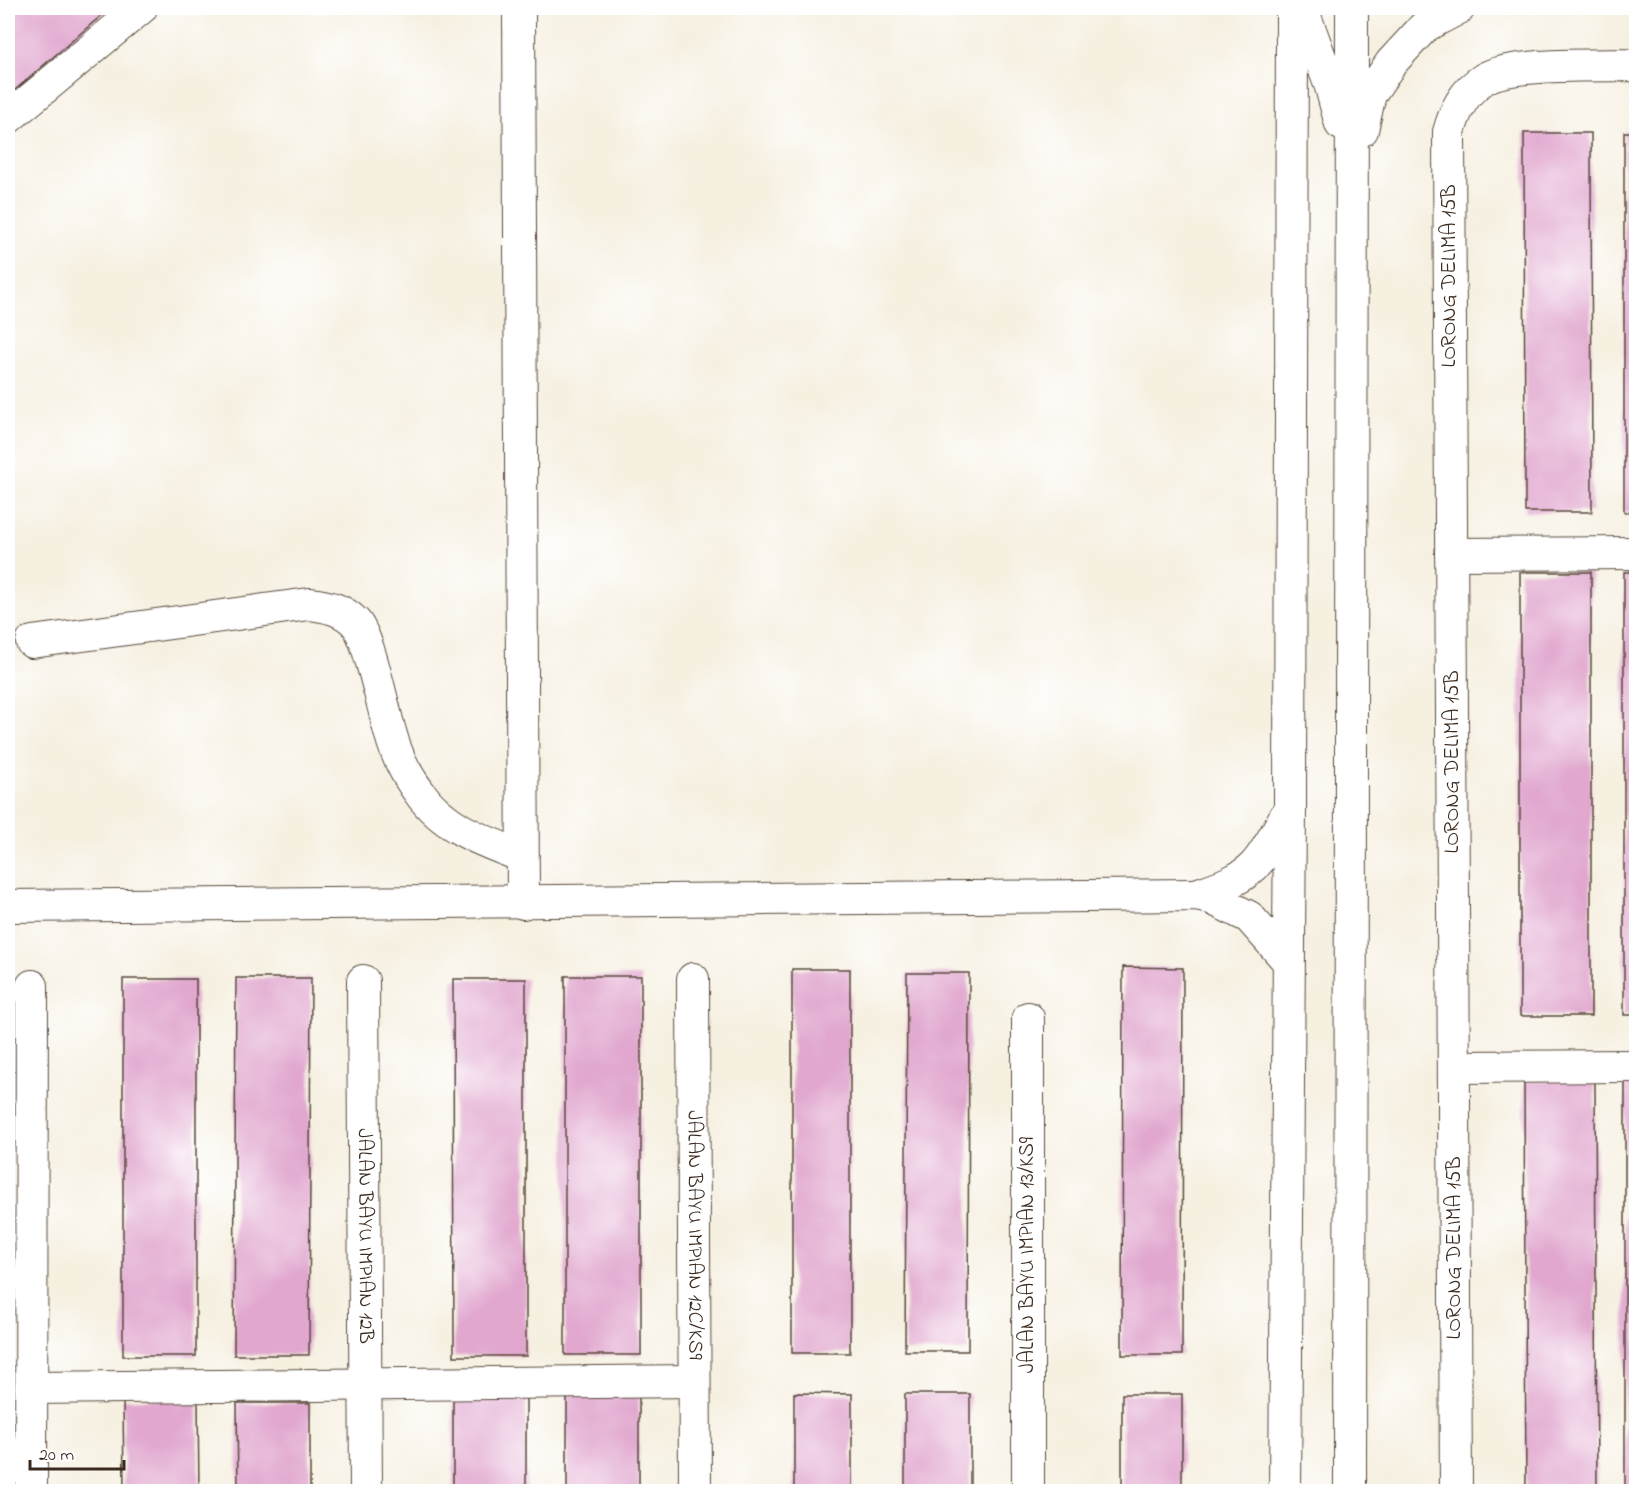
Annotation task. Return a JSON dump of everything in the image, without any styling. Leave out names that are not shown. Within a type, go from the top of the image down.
[{"type":"street","points":[[8,118],[141,8]]},
{"type":"street","points":[[519,8],[523,903]]},
{"type":"street","points":[[1285,1491],[1292,8]]},
{"type":"street","points":[[1302,8],[1331,87],[1353,172]]},
{"type":"street","points":[[1350,1491],[1352,8]]},
{"type":"street","points":[[1353,172],[1370,94],[1391,63],[1425,26],[1459,8]]},
{"type":"street","name":"LORONG DELIMA 15B","points":[[1456,1491],[1449,132],[1455,111],[1468,92],[1485,78],[1516,69],[1636,65]]},
{"type":"street","points":[[1451,554],[1636,553]]},
{"type":"street","points":[[32,642],[309,604],[327,606],[342,612],[356,623],[365,640],[391,737],[419,793],[443,817],[470,836],[522,856]]},
{"type":"street","points":[[1196,895],[1229,883],[1254,866],[1271,842],[1290,807]]},
{"type":"street","points":[[8,906],[1196,895],[1211,898],[1249,917],[1288,961]]},
{"type":"street","name":"JALAN BAYU IMPIAN 12C/KS9","points":[[693,979],[695,1491]]},
{"type":"street","name":"JALAN BAYU IMPIAN 12B","points":[[363,981],[366,1491]]},
{"type":"street","points":[[31,1491],[32,986]]},
{"type":"street","name":"JALAN BAYU IMPIAN 13/KS9","points":[[1028,1018],[1028,1491]]},
{"type":"street","points":[[1454,1067],[1636,1065]]},
{"type":"street","points":[[31,1388],[694,1380]]},
{"type":"building","points":[[8,8],[110,8],[8,96]]},
{"type":"building","points":[[1624,132],[1636,132],[1636,512],[1624,512]]},
{"type":"building","points":[[1524,133],[1591,133],[1592,512],[1525,512]]},
{"type":"building","points":[[1520,572],[1591,572],[1591,1016],[1520,1016]]},
{"type":"building","points":[[1624,572],[1636,572],[1636,1015],[1624,1015]]},
{"type":"building","points":[[1123,967],[1183,968],[1182,1355],[1122,1355]]},
{"type":"building","points":[[792,969],[850,969],[850,1353],[792,1353]]},
{"type":"building","points":[[907,973],[969,973],[968,1351],[905,1351]]},
{"type":"building","points":[[565,976],[641,976],[641,1355],[565,1355]]},
{"type":"building","points":[[236,978],[311,978],[309,1355],[234,1355]]},
{"type":"building","points":[[123,979],[196,979],[196,1356],[123,1356]]},
{"type":"building","points":[[453,979],[526,979],[526,1356],[454,1356]]},
{"type":"building","points":[[1524,1081],[1595,1081],[1597,1492],[1526,1492]]},
{"type":"building","points":[[1625,1081],[1636,1081],[1636,1492],[1625,1492]]},
{"type":"building","points":[[567,1393],[639,1393],[639,1492],[567,1492]]},
{"type":"building","points":[[794,1393],[852,1394],[852,1492],[794,1492]]},
{"type":"building","points":[[453,1394],[526,1394],[526,1492],[453,1492]]},
{"type":"building","points":[[905,1394],[970,1394],[970,1492],[905,1492]]},
{"type":"building","points":[[1122,1394],[1182,1394],[1182,1492],[1122,1492]]},
{"type":"building","points":[[123,1399],[198,1399],[199,1492],[124,1492]]},
{"type":"building","points":[[237,1403],[310,1403],[310,1492],[238,1492]]}]
